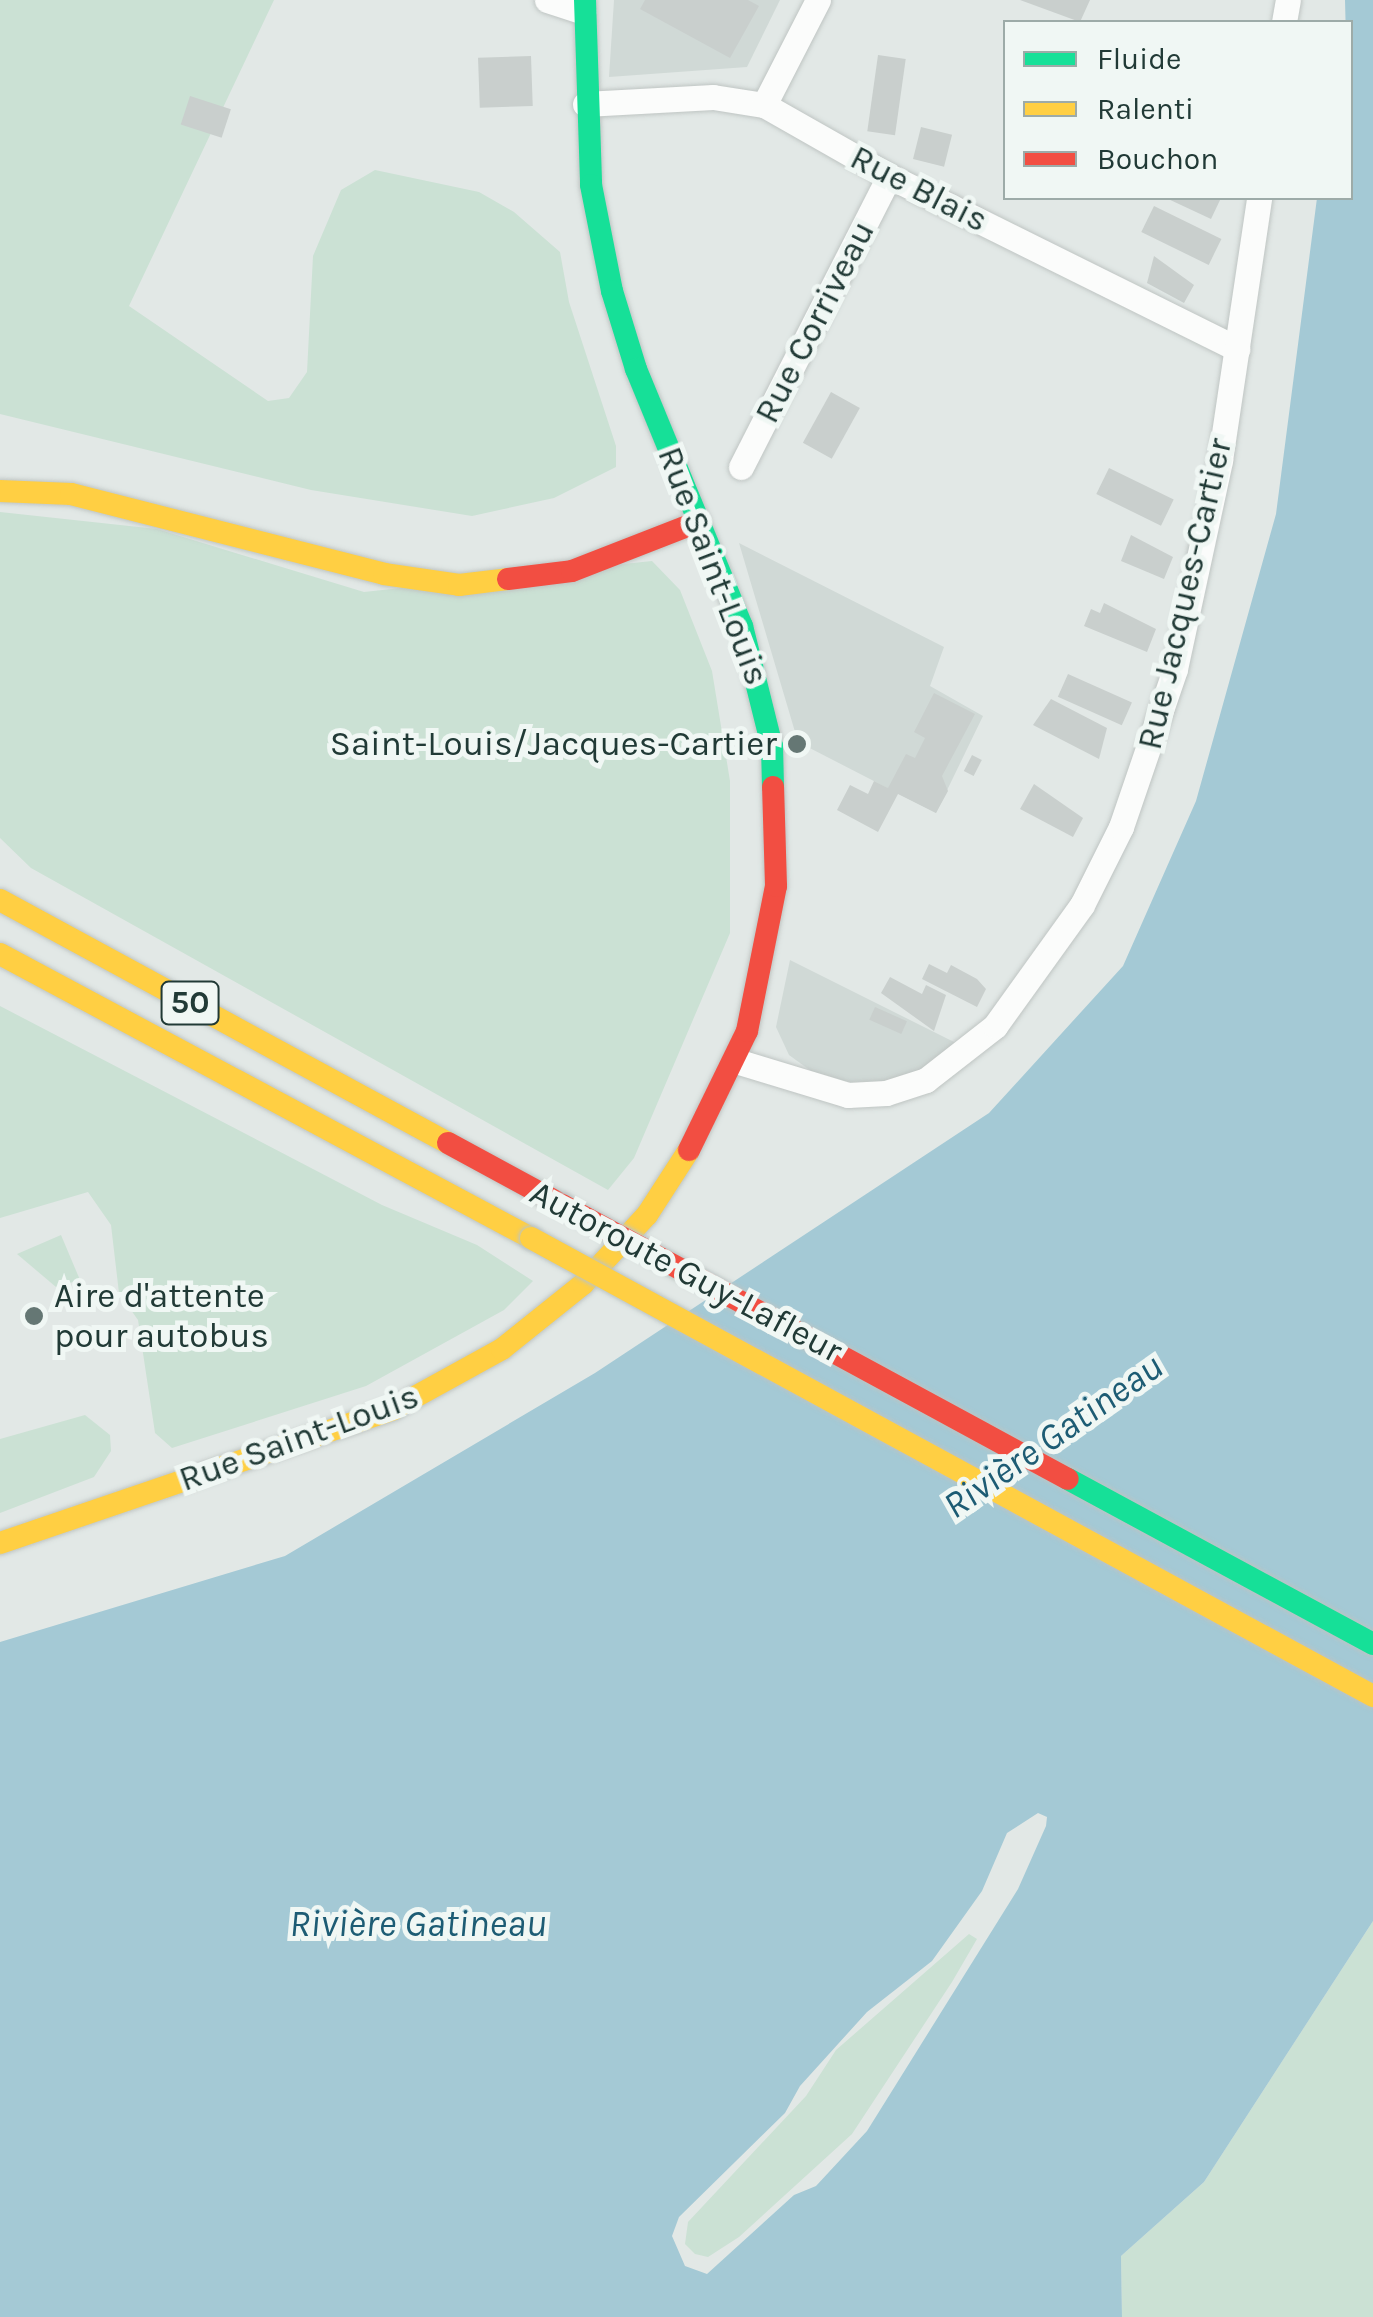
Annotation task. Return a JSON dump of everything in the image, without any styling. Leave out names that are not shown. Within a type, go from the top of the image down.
[{"type":"main road","name":"Rue Saint-Louis","points":[[0,1543],[393,1409],[502,1349],[583,1284],[647,1216],[696,1144],[736,1061],[772,923],[777,789],[756,670],[622,327],[591,186],[584,104],[584,6]]},
{"type":"main road","points":[[62,468],[211,504]]},
{"type":"main road","points":[[0,492],[71,494],[384,574],[459,585],[572,571],[700,521]]},
{"type":"main road","points":[[658,506],[688,492]]},
{"type":"main road","points":[[481,557],[536,550]]},
{"type":"main road","points":[[12,877],[70,938]]},
{"type":"main road","name":"Autoroute Guy-Lafleur","points":[[0,900],[1373,1644]]},
{"type":"main road","name":"Autoroute Guy-Lafleur","points":[[7,960],[531,1238],[1373,1696]]},
{"type":"street","points":[[548,0],[584,6]]},
{"type":"street","points":[[764,105],[818,0]]},
{"type":"street","name":"Rue Blais","points":[[584,104],[713,97],[764,105],[889,176],[1237,349]]},
{"type":"street","name":"Rue Corriveau","points":[[741,467],[889,176]]},
{"type":"street","name":"Rue Jacques-Cartier","points":[[736,1061],[835,1093],[911,1087],[978,1042],[1036,974],[1096,878],[1152,748],[1189,611],[1237,349],[1259,200]]},
{"type":"shaded area","points":[[614,0],[780,0],[747,67],[609,77]]},
{"type":"shaded area","points":[[739,543],[944,647],[930,686],[983,716],[936,813],[798,742]]},
{"type":"shaded area","points":[[790,960],[960,1045],[935,1065],[890,1081],[849,1082],[811,1071],[789,1055],[776,1027]]},
{"type":"green space","points":[[0,0],[274,0],[129,306],[268,401],[289,398],[307,372],[313,256],[341,190],[375,170],[479,192],[514,212],[560,252],[569,302],[616,446],[616,467],[554,498],[472,516],[311,490],[0,414]]},
{"type":"green space","points":[[0,512],[157,529],[364,592],[652,561],[680,590],[712,671],[730,781],[730,933],[634,1158],[608,1190],[31,868],[0,838]]},
{"type":"green space","points":[[0,1006],[382,1205],[477,1245],[533,1281],[504,1310],[366,1386],[172,1448],[155,1433],[138,1320],[119,1293],[111,1225],[88,1192],[0,1218]]},
{"type":"green space","points":[[61,1235],[80,1280],[56,1287],[17,1254]]},
{"type":"green space","points":[[85,1415],[110,1435],[111,1451],[94,1477],[0,1513],[0,1439]]},
{"type":"green space","points":[[1373,1921],[1373,2317],[1122,2317],[1121,2256],[1204,2182]]},
{"type":"green space","points":[[969,1934],[977,1939],[952,1982],[852,2134],[739,2237],[708,2257],[695,2254],[685,2244],[688,2222],[806,2096],[836,2050]]},
{"type":"water","name":"Rivière Gatineau","points":[[1345,0],[1373,0],[1373,1921],[1204,2182],[1121,2256],[1122,2317],[0,2317],[0,1642],[285,1556],[595,1373],[989,1113],[1123,966],[1196,801],[1276,514],[1317,200],[1353,200],[1353,20],[1346,20]],"holes":[[[1038,1813],[1047,1817],[1018,1889],[867,2131],[816,2186],[794,2195],[707,2274],[685,2266],[672,2236],[679,2217],[785,2113],[800,2086],[867,2012],[932,1961],[982,1891],[1007,1833]]]},
{"type":"building","points":[[645,0],[748,0],[759,6],[730,58],[640,9]]},
{"type":"building","points":[[1020,0],[1090,0],[1081,20]]},
{"type":"building","points":[[878,55],[906,59],[895,135],[867,131]]},
{"type":"building","points":[[531,56],[533,106],[480,108],[478,58]]},
{"type":"building","points":[[190,96],[231,109],[222,138],[181,125]]},
{"type":"building","points":[[921,127],[952,135],[944,167],[913,159]]},
{"type":"building","points":[[1170,200],[1220,200],[1211,219]]},
{"type":"building","points":[[1154,206],[1221,239],[1209,265],[1141,232]]},
{"type":"building","points":[[1154,256],[1194,285],[1184,303],[1147,283]]},
{"type":"building","points":[[831,392],[860,408],[832,459],[803,443]]},
{"type":"building","points":[[1109,468],[1174,500],[1161,526],[1096,494]]},
{"type":"building","points":[[1131,535],[1173,557],[1164,579],[1121,561]]},
{"type":"building","points":[[1104,603],[1156,629],[1147,652],[1084,626],[1091,609],[1100,613]]},
{"type":"building","points":[[1068,674],[1132,702],[1122,725],[1058,697]]},
{"type":"building","points":[[934,693],[975,714],[942,776],[948,791],[936,813],[898,794],[878,832],[837,810],[850,785],[868,794],[874,781],[888,788],[906,754],[915,758],[925,738],[914,732]]},
{"type":"building","points":[[1051,699],[1107,728],[1099,759],[1033,725]]},
{"type":"building","points":[[972,755],[982,760],[974,776],[964,771]]},
{"type":"building","points":[[1034,784],[1083,818],[1073,837],[1020,809]]},
{"type":"building","points":[[929,964],[947,973],[951,965],[977,979],[986,989],[977,1007],[922,979]]},
{"type":"building","points":[[890,977],[922,994],[926,985],[946,995],[934,1031],[881,993]]},
{"type":"building","points":[[875,1007],[907,1021],[901,1034],[869,1020]]},
{"type":"traffic: fast","points":[[585,0],[591,185],[612,291],[636,369],[742,626],[772,746],[773,787]]},
{"type":"traffic: fast","points":[[1068,1479],[1373,1644]]},
{"type":"traffic: slow","points":[[0,491],[71,494],[384,574],[459,585],[508,579]]},
{"type":"traffic: slow","points":[[0,900],[448,1143]]},
{"type":"traffic: slow","points":[[0,954],[531,1238]]},
{"type":"traffic: slow","points":[[0,1543],[393,1409],[502,1349],[583,1284],[647,1215],[689,1150]]},
{"type":"traffic: slow","points":[[531,1238],[1373,1696]]},
{"type":"traffic: jam","points":[[508,579],[572,571],[700,521]]},
{"type":"traffic: jam","points":[[689,1150],[747,1031],[776,886],[773,787]]},
{"type":"traffic: jam","points":[[448,1143],[562,1205]]},
{"type":"traffic: jam","points":[[562,1205],[1068,1479]]},
{"type":"place","name":"Saint-Louis/Jacques-Cartier","points":[[797,744]]},
{"type":"place","name":"Aire d'attente pour autobus","points":[[34,1316]]}]
